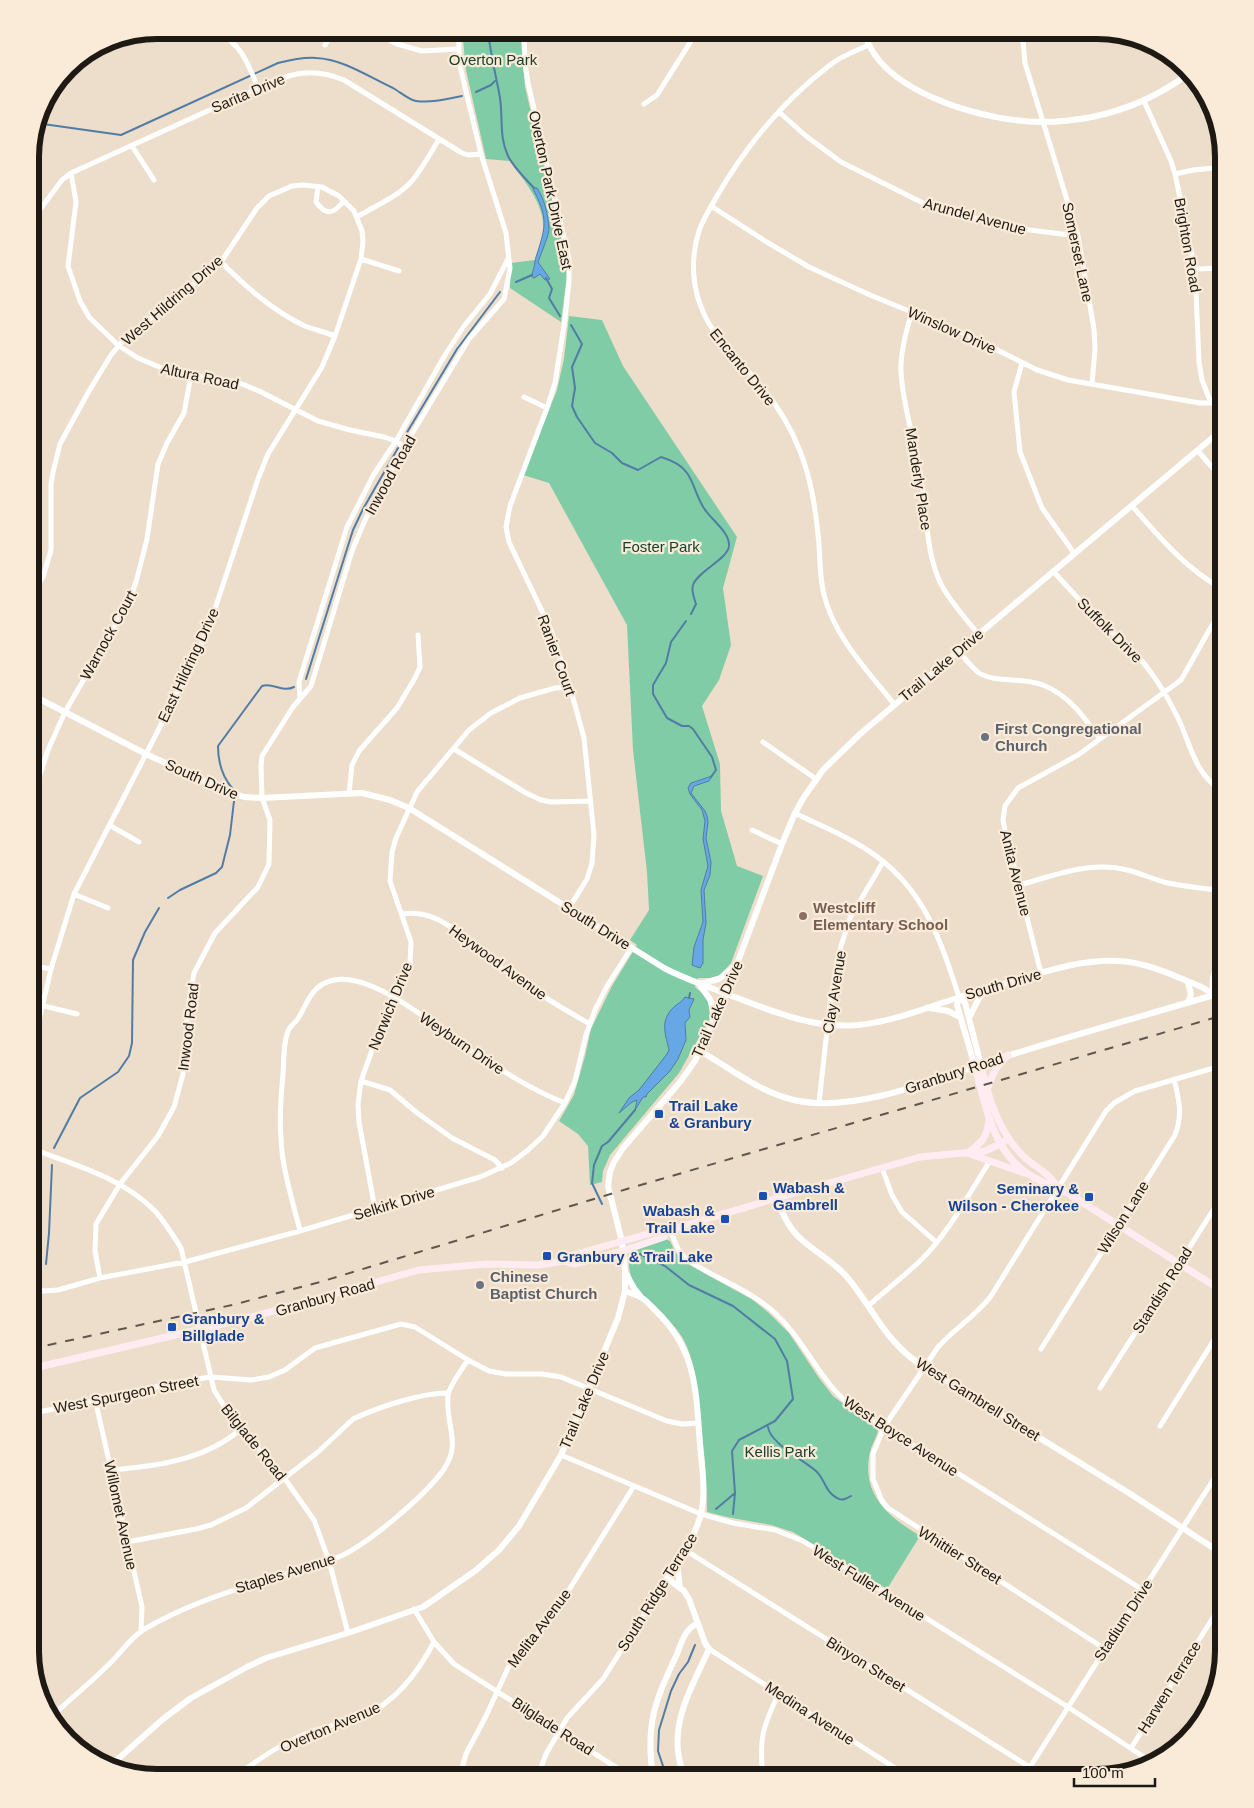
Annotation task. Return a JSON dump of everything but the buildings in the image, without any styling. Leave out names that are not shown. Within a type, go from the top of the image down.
[{"type":"main road","points":[[987,1090],[993,1072],[1008,1055]]},
{"type":"main road","points":[[978,1066],[992,1106],[1008,1139],[1022,1155],[1046,1174],[1058,1187],[1215,1286]]},
{"type":"main road","points":[[978,1066],[989,1116],[1000,1144],[1011,1159],[1032,1176],[1043,1183],[1058,1187]]},
{"type":"main road","points":[[968,1153],[982,1142],[986,1135],[989,1116]]},
{"type":"main road","points":[[668,1231],[920,1157],[985,1151],[1008,1139]]},
{"type":"main road","points":[[968,1153],[1032,1176]]},
{"type":"main road","name":"Granbury Road","points":[[39,1367],[248,1318],[419,1270],[486,1264],[538,1265],[564,1261],[573,1255],[662,1230],[668,1231],[664,1237],[623,1250],[574,1264],[564,1261]]},
{"type":"street","points":[[228,39],[237,46],[249,65],[258,88]]},
{"type":"street","points":[[325,45],[329,39]]},
{"type":"street","points":[[388,39],[422,51],[458,48]]},
{"type":"street","name":"Inwood Road","points":[[100,1278],[95,1251],[96,1224],[120,1184],[158,1136],[174,1107],[183,1074],[188,1007],[194,973],[215,933],[258,887],[270,864],[270,820],[262,798],[262,756],[310,686],[352,551],[365,520],[404,447],[470,339],[504,299],[510,268],[506,233],[481,154],[462,74],[458,39]]},
{"type":"street","name":"Overton Park Drive East","points":[[524,39],[528,83],[569,266],[566,311],[555,382],[547,408]]},
{"type":"street","points":[[644,104],[657,95],[692,39]]},
{"type":"street","points":[[867,39],[869,45],[891,72],[908,85],[947,104],[990,117],[1043,122],[1092,117],[1144,101],[1184,77]]},
{"type":"street","name":"Somerset Lane","points":[[1023,39],[1026,63],[1078,236],[1094,330],[1095,349],[1092,384]]},
{"type":"street","name":"Encanto Drive","points":[[869,45],[832,64],[803,87],[748,149],[725,182],[699,230],[693,263],[694,287],[698,300],[715,335],[755,378],[789,427],[800,452],[814,498],[821,579],[824,596],[831,615],[850,648],[894,704]]},
{"type":"street","name":"Sarita Drive","points":[[39,211],[62,180],[71,173],[283,77],[299,73],[314,72],[335,76],[465,154],[481,154]]},
{"type":"street","name":"Brighton Road","points":[[1144,101],[1175,174],[1195,269],[1199,362],[1206,393],[1215,407]]},
{"type":"street","name":"Arundel Avenue","points":[[779,112],[841,162],[925,204],[1006,227],[1078,236]]},
{"type":"street","points":[[357,217],[399,192],[410,183],[439,139]]},
{"type":"street","points":[[132,146],[154,180]]},
{"type":"street","points":[[1175,174],[1215,168]]},
{"type":"street","name":"Altura Road","points":[[71,173],[76,202],[67,258],[68,266],[80,301],[89,317],[119,346],[138,358],[171,372],[237,382],[318,421],[396,441],[404,447]]},
{"type":"street","name":"West Hildring Drive","points":[[39,583],[43,577],[51,550],[52,485],[60,444],[88,391],[119,346],[150,318],[221,262],[257,208],[269,196],[292,186],[304,184],[318,187],[339,196],[354,210],[357,217]]},
{"type":"street","points":[[318,187],[316,202],[321,209],[329,212],[335,211],[344,200]]},
{"type":"street","name":"Winslow Drive","points":[[711,206],[809,267],[970,336],[1022,363],[1053,376],[1200,403],[1212,403]]},
{"type":"street","name":"East Hildring Drive","points":[[39,1025],[51,969],[74,894],[208,630],[268,454],[322,367],[335,336],[361,259],[363,241],[357,217]]},
{"type":"street","points":[[361,259],[399,271]]},
{"type":"street","name":"Inwood Road","points":[[300,698],[299,682],[347,527],[374,474],[396,441],[445,355],[464,326],[490,294],[508,259]]},
{"type":"street","points":[[221,262],[242,283],[269,305],[306,326],[335,336]]},
{"type":"street","points":[[1195,269],[1215,268]]},
{"type":"street","points":[[498,280],[508,283]]},
{"type":"street","name":"Manderly Place","points":[[912,312],[904,340],[901,371],[922,484],[931,553],[936,572],[944,589],[978,634]]},
{"type":"street","points":[[1022,363],[1014,392],[1020,452],[1042,508],[1074,553]]},
{"type":"street","name":"Warnock Court","points":[[39,778],[56,730],[128,603],[136,582],[147,539],[158,464],[167,443],[184,413],[191,376]]},
{"type":"street","points":[[524,397],[547,408]]},
{"type":"street","name":"Ranier Court","points":[[547,408],[510,506],[506,527],[508,542],[551,630],[570,687],[584,738],[594,835],[592,863],[586,879],[569,908]]},
{"type":"street","name":"Trail Lake Drive","points":[[115,1761],[163,1719],[208,1687],[266,1658],[348,1634],[423,1607],[475,1571],[499,1550],[519,1526],[561,1455],[618,1318],[625,1291],[622,1242],[608,1186],[612,1167],[620,1152],[680,1082],[700,1052],[726,994],[795,813],[816,779],[843,748],[894,704],[1215,436]]},
{"type":"street","points":[[1198,451],[1215,471]]},
{"type":"street","points":[[1132,506],[1175,554],[1215,584]]},
{"type":"street","name":"Suffolk Drive","points":[[1053,571],[1098,619],[1136,653],[1149,669],[1177,716],[1197,764],[1205,778],[1215,786]]},
{"type":"street","name":"Anita Avenue","points":[[1041,973],[1004,832],[1003,820],[1006,806],[1018,788],[1078,755],[1181,680],[1215,620]]},
{"type":"street","points":[[349,793],[352,765],[359,751],[397,708],[416,678],[420,667],[418,635]]},
{"type":"street","points":[[958,651],[973,668],[985,676],[1031,681],[1058,693],[1077,708],[1100,739]]},
{"type":"street","points":[[299,682],[310,686]]},
{"type":"street","name":"Norwich Drive","points":[[375,1208],[359,1122],[358,1104],[361,1081],[376,1039],[408,971],[411,953],[411,942],[390,881],[390,866],[396,838],[409,808],[422,787],[469,730],[498,709],[520,698],[555,688],[570,687]]},
{"type":"street","name":"South Drive","points":[[39,699],[146,754],[228,792],[244,797],[262,798],[362,793],[377,796],[409,808],[664,968],[699,984],[797,1019],[828,1025],[870,1023],[1064,966],[1089,962],[1133,962],[1155,968],[1198,985],[1214,996]]},
{"type":"street","points":[[763,742],[816,779]]},
{"type":"street","points":[[454,749],[526,793],[541,800],[551,802],[590,801]]},
{"type":"street","points":[[795,813],[854,842],[883,862],[902,880],[924,908],[939,937],[958,997],[957,1005],[960,1017],[978,1066]]},
{"type":"street","points":[[109,825],[140,842]]},
{"type":"street","points":[[752,830],[782,844]]},
{"type":"street","name":"Clay Avenue","points":[[819,1103],[837,962],[846,929],[864,892],[883,862]]},
{"type":"street","points":[[1019,886],[1073,871],[1104,867],[1130,870],[1184,887],[1215,890]]},
{"type":"street","points":[[74,894],[108,908]]},
{"type":"street","name":"Heywood Avenue","points":[[402,914],[421,914],[439,920],[528,986],[590,1024]]},
{"type":"street","name":"Selkirk Drive","points":[[39,1289],[58,1290],[100,1278],[185,1262],[300,1231],[502,1168],[535,1143],[548,1130],[565,1104],[575,1081],[590,1024],[602,995],[632,947]]},
{"type":"street","points":[[714,1020],[710,1002],[699,984],[719,979],[738,963]]},
{"type":"street","points":[[39,967],[51,969]]},
{"type":"street","points":[[1214,996],[1211,985],[1212,975],[1215,970]]},
{"type":"street","name":"Weyburn Drive","points":[[300,1231],[286,1177],[281,1140],[280,1113],[285,1048],[289,1030],[312,993],[328,981],[337,979],[350,980],[371,986],[395,998],[470,1050],[528,1087],[565,1104]]},
{"type":"street","points":[[1188,982],[1191,994],[1188,1003]]},
{"type":"street","points":[[969,1018],[986,989]]},
{"type":"street","name":"Granbury Road","points":[[700,1052],[760,1087],[794,1100],[841,1103],[877,1097],[1008,1055],[1214,996]]},
{"type":"street","points":[[958,997],[965,1003],[978,1066]]},
{"type":"street","points":[[44,1006],[77,1014]]},
{"type":"street","points":[[926,1008],[943,1010],[960,1017]]},
{"type":"street","name":"Whittier Street","points":[[1106,1648],[888,1508],[873,1479],[873,1454],[884,1427],[924,1366],[946,1338],[982,1308],[991,1296],[1106,1111],[1114,1103],[1135,1090],[1215,1068]]},
{"type":"street","name":"Wilson Lane","points":[[1041,1349],[1170,1143],[1178,1126],[1180,1105],[1174,1079]]},
{"type":"street","points":[[361,1081],[390,1090],[452,1138],[495,1160],[502,1168]]},
{"type":"street","name":"Bilglade Road","points":[[39,1152],[120,1184],[154,1210],[169,1228],[181,1248],[211,1377],[220,1400],[241,1429],[285,1480],[314,1520],[329,1561],[348,1634]]},
{"type":"street","points":[[868,1306],[920,1260],[936,1242],[953,1219],[990,1160]]},
{"type":"street","points":[[882,1168],[892,1195],[902,1212],[936,1242]]},
{"type":"street","name":"West Gambrell Street","points":[[777,1198],[784,1216],[794,1232],[839,1268],[890,1339],[901,1349],[924,1366],[1129,1493],[1215,1549]]},
{"type":"street","name":"Standish Road","points":[[1100,1388],[1215,1207]]},
{"type":"street","name":"West Boyce Avenue","points":[[668,1231],[685,1258],[751,1295],[778,1315],[832,1389],[851,1406],[1143,1590]]},
{"type":"street","points":[[625,1271],[642,1298]]},
{"type":"street","name":"South Ridge Terrace","points":[[540,1769],[559,1730],[574,1709],[603,1679],[677,1563],[694,1535],[701,1514],[703,1483],[698,1423],[692,1373],[684,1347],[675,1331],[642,1298],[625,1291]]},
{"type":"street","name":"West Spurgeon Street","points":[[39,1412],[170,1383],[211,1377],[251,1380],[269,1377],[284,1370],[315,1348],[401,1324],[415,1327],[468,1360],[495,1372],[554,1376],[571,1380],[667,1421],[677,1424],[698,1423]]},
{"type":"street","points":[[1160,1426],[1215,1338]]},
{"type":"street","points":[[127,1542],[211,1525],[246,1508],[285,1480],[318,1452],[353,1418],[431,1394],[448,1393],[468,1360]]},
{"type":"street","name":"Staples Avenue","points":[[56,1712],[107,1667],[141,1631],[193,1604],[218,1594],[329,1561],[357,1547],[388,1524],[429,1488],[445,1468],[453,1448],[448,1393]]},
{"type":"street","name":"Willomet Avenue","points":[[96,1399],[142,1607],[141,1631]]},
{"type":"street","points":[[112,1470],[144,1467],[184,1459],[208,1451],[229,1440],[241,1429]]},
{"type":"street","name":"West Fuller Avenue","points":[[561,1455],[701,1514],[733,1523],[775,1530],[802,1541],[1147,1758]]},
{"type":"street","name":"Stadium Drive","points":[[1028,1769],[1215,1476]]},
{"type":"street","name":"Melita Avenue","points":[[461,1769],[466,1754],[508,1668],[552,1617],[634,1486]]},
{"type":"street","name":"Binyon Street","points":[[685,1550],[1034,1769]]},
{"type":"street","points":[[677,1563],[680,1588]]},
{"type":"street","points":[[667,1578],[680,1588],[689,1599],[706,1645],[710,1649],[683,1707],[679,1724],[678,1750],[681,1769]]},
{"type":"street","name":"Bilglade Road","points":[[414,1609],[434,1642],[454,1664],[619,1769]]},
{"type":"street","name":"Harwen Terrace","points":[[1131,1748],[1215,1614]]},
{"type":"street","points":[[652,1769],[650,1737],[653,1710],[662,1685],[688,1630],[698,1623]]},
{"type":"street","name":"Overton Avenue","points":[[246,1769],[267,1754],[312,1731],[360,1718],[391,1700],[410,1681],[434,1642]]},
{"type":"street","name":"Medina Avenue","points":[[710,1649],[897,1769]]},
{"type":"street","points":[[762,1769],[760,1756],[762,1738],[767,1718],[780,1693]]},
{"type":"green space","name":"Overton Park","points":[[463,39],[521,39],[525,87],[568,267],[561,322],[510,288],[511,263],[535,260],[542,241],[542,214],[534,195],[510,161],[486,159],[466,70]]},
{"type":"green space","name":"Foster Park","points":[[569,316],[602,320],[623,366],[737,537],[723,588],[731,645],[719,680],[702,706],[720,764],[721,811],[737,866],[763,876],[731,963],[720,975],[710,978],[698,978],[695,987],[705,996],[708,1002],[709,1020],[679,1073],[610,1155],[603,1171],[602,1182],[590,1185],[588,1146],[578,1134],[559,1121],[574,1095],[591,1029],[612,986],[637,945],[630,940],[649,910],[647,872],[633,750],[627,625],[549,483],[523,475],[557,390],[564,359]]},
{"type":"green space","name":"Kellis Park","points":[[665,1239],[670,1241],[676,1253],[686,1263],[753,1300],[769,1313],[789,1333],[833,1396],[878,1430],[870,1452],[868,1467],[869,1480],[873,1492],[887,1512],[920,1536],[887,1589],[793,1532],[771,1525],[707,1512],[706,1476],[697,1386],[687,1346],[675,1328],[641,1293],[630,1273],[629,1261],[633,1251]]},
{"type":"water","points":[[534,188],[537,188],[542,198],[549,223],[548,235],[538,262],[550,279],[545,280],[540,274],[534,278],[531,276],[544,229],[543,214]]},
{"type":"water","points":[[712,776],[709,781],[694,786],[691,793],[707,816],[706,838],[711,862],[710,875],[704,890],[706,923],[703,940],[703,963],[700,968],[692,965],[694,947],[703,922],[701,890],[708,866],[703,839],[705,821],[702,810],[690,794],[688,788],[691,783]]},
{"type":"water","points":[[685,997],[694,999],[689,1010],[690,1017],[685,1023],[686,1040],[678,1059],[670,1071],[646,1097],[643,1097],[635,1110],[637,1100],[619,1113],[629,1098],[639,1090],[667,1054],[669,1050],[665,1030],[666,1020],[671,1010]]},
{"type":"waterway","points":[[489,39],[500,98],[502,135],[505,149],[513,165],[534,188]]},
{"type":"waterway","points":[[44,124],[121,135],[278,63],[306,58],[326,59],[346,65],[416,101],[434,101],[462,96]]},
{"type":"waterway","points":[[476,92],[495,81]]},
{"type":"waterway","points":[[516,282],[532,275]]},
{"type":"waterway","points":[[546,278],[552,289],[549,298],[560,316]]},
{"type":"waterway","points":[[406,434],[457,349],[500,292]]},
{"type":"waterway","points":[[571,325],[582,344],[572,367],[575,388],[572,406],[577,417],[595,443],[612,453],[622,463],[638,470],[661,457],[679,465],[690,477],[703,507],[727,536],[729,546],[724,556],[701,575],[692,587],[696,604],[691,614]]},
{"type":"waterway","points":[[306,679],[353,530],[398,448]]},
{"type":"waterway","points":[[686,621],[671,642],[666,663],[653,685],[653,694],[667,718],[682,726],[689,726],[693,729],[712,757],[716,770],[711,777]]},
{"type":"waterway","points":[[232,788],[221,769],[218,746],[262,686],[270,685],[285,689],[294,687]]},
{"type":"waterway","points":[[168,898],[180,890],[216,873],[222,867],[230,835],[234,801]]},
{"type":"waterway","points":[[54,1148],[80,1098],[118,1072],[129,1056],[132,1043],[133,960],[145,932],[159,908]]},
{"type":"waterway","points":[[689,998],[690,993]]},
{"type":"waterway","points":[[602,1204],[592,1183],[594,1165],[602,1146],[608,1142],[635,1110]]},
{"type":"waterway","points":[[46,1264],[52,1165]]},
{"type":"waterway","points":[[640,1254],[665,1266],[689,1285],[733,1306],[775,1339],[787,1361],[793,1399],[775,1421],[739,1440],[732,1451],[735,1493],[733,1514]]},
{"type":"waterway","points":[[768,1427],[770,1433],[781,1445],[816,1471],[833,1495],[839,1499],[846,1499],[851,1496]]},
{"type":"waterway","points":[[716,1509],[735,1493]]},
{"type":"waterway","points":[[664,1769],[658,1751],[659,1730],[671,1691],[679,1674],[688,1662],[695,1645]]},
{"type":"railway","points":[[39,1347],[232,1305],[320,1282],[627,1189],[1215,1018]]},
{"type":"place","name":"First Congregational Church","points":[[985,737]]},
{"type":"place","name":"Westcliff Elementary School","points":[[803,916]]},
{"type":"place","name":"Trail Lake & Granbury","points":[[659,1114]]},
{"type":"place","name":"Wabash & Gambrell","points":[[763,1196]]},
{"type":"place","name":"Seminary & Wilson - Cherokee","points":[[1089,1197]]},
{"type":"place","name":"Wabash & Trail Lake","points":[[725,1219]]},
{"type":"place","name":"Granbury & Trail Lake","points":[[547,1256]]},
{"type":"place","name":"Chinese Baptist Church","points":[[480,1285]]},
{"type":"place","name":"Granbury & Billglade","points":[[172,1327]]}]
